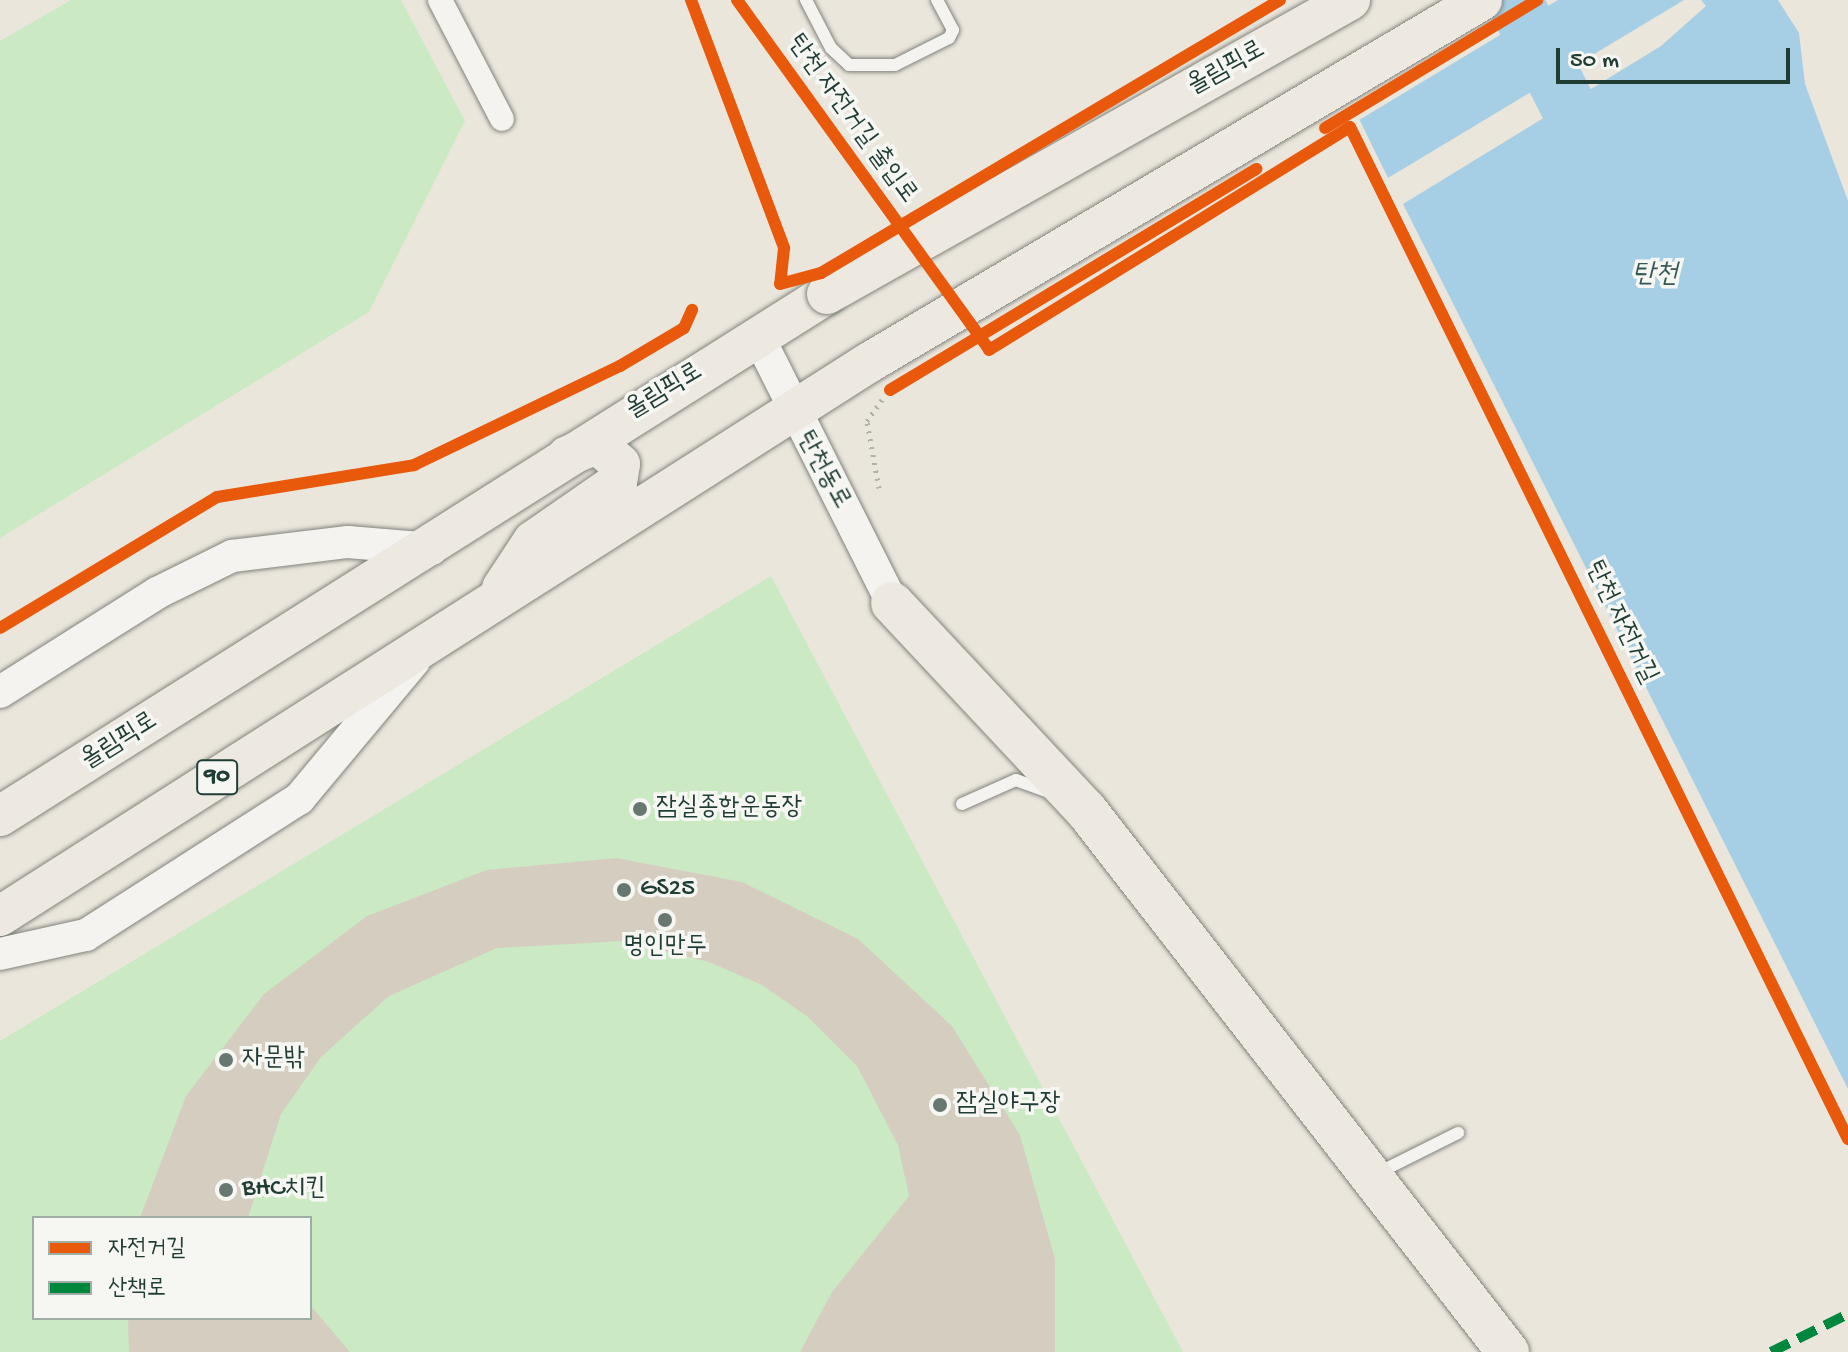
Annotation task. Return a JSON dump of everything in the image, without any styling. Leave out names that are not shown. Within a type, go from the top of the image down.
[{"type":"highway","points":[[892,603],[1086,810],[1508,1352]]},
{"type":"main road","name":"올림픽로","points":[[0,816],[432,549],[557,463],[827,294],[1350,0]]},
{"type":"main road","name":"90","points":[[0,916],[790,412],[888,378],[1482,0]]},
{"type":"main road","points":[[496,598],[533,541],[617,483],[620,464],[597,444],[557,463]]},
{"type":"street","points":[[440,0],[502,119]]},
{"type":"street","name":"탄천동로","points":[[758,336],[790,412],[892,603]]},
{"type":"street","points":[[0,692],[157,593],[232,556],[348,542],[432,549]]},
{"type":"street","points":[[0,954],[86,935],[299,799],[433,638]]},
{"type":"lane","points":[[806,0],[831,48],[849,65],[895,65],[949,38],[953,30],[937,0]]},
{"type":"lane","points":[[962,804],[1016,780],[1044,788],[1077,817],[1350,1165],[1373,1175],[1458,1133]]},
{"type":"path","points":[[879,488],[867,421],[888,378]]},
{"type":"green space","points":[[71,0],[401,0],[465,121],[369,312],[0,538],[0,41]]},
{"type":"green space","name":"잠실종합운동장","points":[[771,576],[1183,1352],[0,1352],[0,1041]]},
{"type":"water","points":[[1301,0],[1684,0],[1388,178]]},
{"type":"water","name":"탄천","points":[[1701,0],[1778,0],[1799,33],[1805,84],[1848,201],[1848,1089],[1403,204],[1661,46],[1706,6]]},
{"type":"pier","points":[[1297,0],[1558,0],[1356,122]]},
{"type":"building","name":"잠실야구장","points":[[616,858],[742,882],[858,939],[952,1026],[1020,1135],[1055,1259],[1055,1352],[800,1352],[832,1292],[909,1196],[898,1145],[857,1066],[808,1017],[762,985],[709,962],[624,941],[497,948],[389,996],[321,1057],[281,1114],[249,1216],[141,1216],[186,1096],[264,994],[367,916],[487,870]]},
{"type":"building","points":[[312,1307],[350,1352],[129,1352],[128,1320],[312,1320]]},
{"type":"waterway","name":"탄천","points":[[1514,0],[1602,173]]},
{"type":"marked path","points":[[1771,1352],[1848,1314]]},
{"type":"cycle path","name":"탄천 자전거길 출입로","points":[[691,0],[784,248],[780,284],[821,273],[1280,0]]},
{"type":"cycle path","name":"탄천 자전거길 출입로","points":[[737,0],[989,350],[1350,127],[1848,1139]]},
{"type":"cycle path","points":[[1325,128],[1537,0]]},
{"type":"cycle path","points":[[890,390],[1256,169]]},
{"type":"cycle path","points":[[0,628],[217,497],[414,465],[620,366],[684,328],[692,310]]},
{"type":"place","name":"잠실종합운동장","points":[[640,809]]},
{"type":"place","name":"GS25","points":[[624,890]]},
{"type":"place","name":"명인만두","points":[[665,920]]},
{"type":"place","name":"자문밖","points":[[226,1060]]},
{"type":"place","name":"잠실야구장","points":[[940,1105]]},
{"type":"place","name":"BHC치킨","points":[[226,1190]]}]
